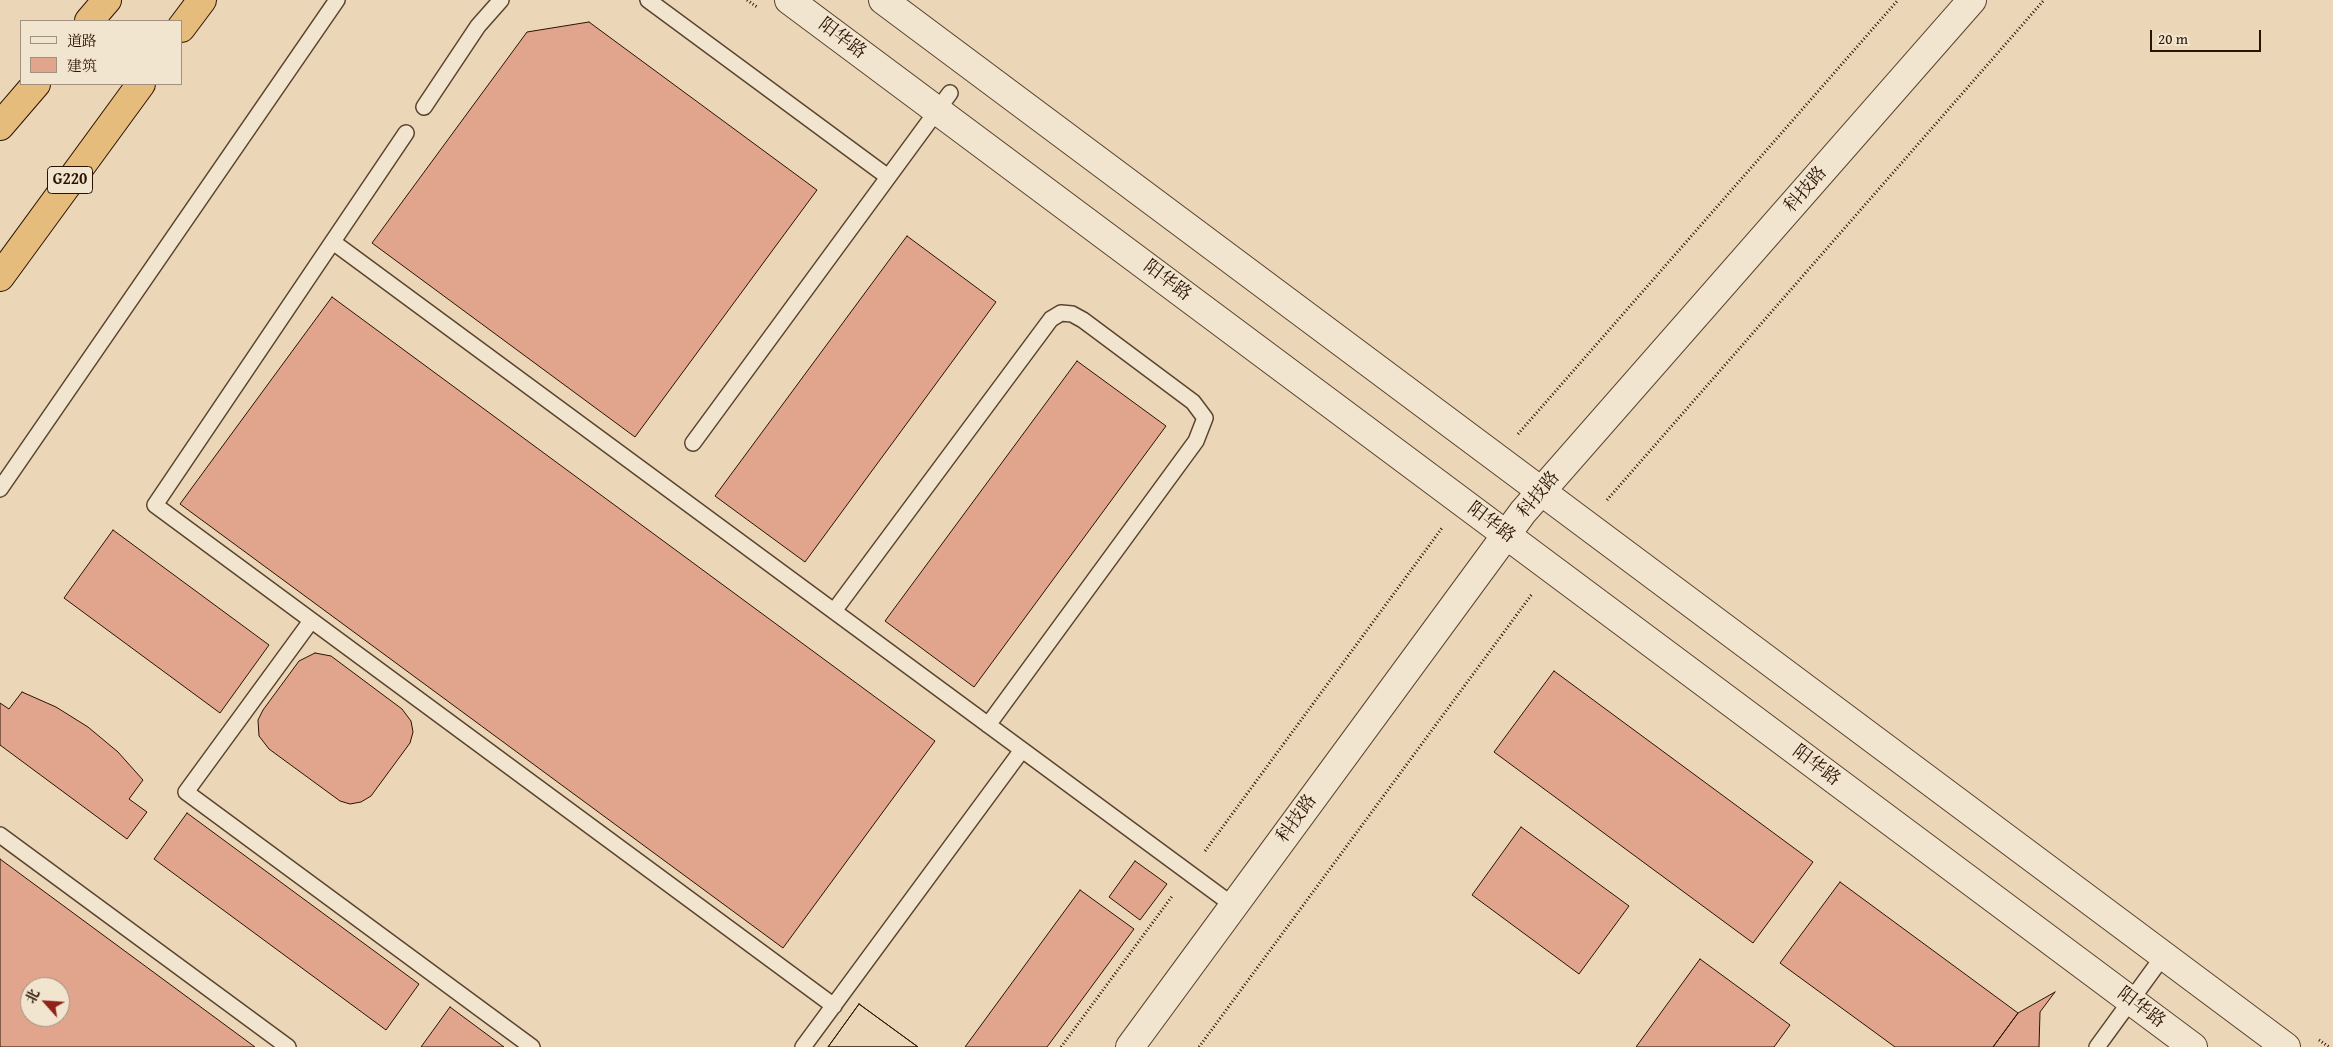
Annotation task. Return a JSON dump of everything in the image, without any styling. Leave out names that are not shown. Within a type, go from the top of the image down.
[{"type":"highway","points":[[90,20],[107,0]]},
{"type":"highway","points":[[182,27],[202,0]]},
{"type":"highway","points":[[0,126],[35,85]]},
{"type":"highway","name":"G220","points":[[0,277],[140,85]]},
{"type":"street","name":"阳华路","points":[[789,0],[2193,1047]]},
{"type":"street","points":[[883,0],[2286,1047]]},
{"type":"street","name":"科技路","points":[[1130,1047],[1506,535],[1541,491],[1972,0]]},
{"type":"lane","points":[[0,489],[337,0]]},
{"type":"lane","points":[[424,107],[478,26],[501,0]]},
{"type":"lane","points":[[648,0],[888,177]]},
{"type":"lane","points":[[694,443],[950,93]]},
{"type":"lane","points":[[406,133],[155,505],[834,1006]]},
{"type":"lane","points":[[333,242],[1234,906]]},
{"type":"lane","points":[[834,611],[1050,319],[1061,313],[1072,314],[1083,320],[1193,402],[1205,418],[1196,441],[988,725]]},
{"type":"lane","points":[[311,621],[186,792],[532,1047]]},
{"type":"lane","points":[[803,1047],[1022,750]]},
{"type":"lane","points":[[0,835],[288,1047]]},
{"type":"lane","points":[[2096,1047],[2164,955]]},
{"type":"path","points":[[1513,439],[1898,0]]},
{"type":"path","points":[[1602,506],[2044,0]]},
{"type":"path","points":[[1201,856],[1447,522]]},
{"type":"path","points":[[1199,1047],[1536,588]]},
{"type":"path","points":[[1061,1047],[1178,888]]},
{"type":"building","points":[[589,22],[817,190],[635,437],[372,243],[527,32]]},
{"type":"building","points":[[907,236],[996,302],[805,562],[715,496]]},
{"type":"building","points":[[332,297],[935,741],[783,948],[180,504]]},
{"type":"building","points":[[1077,361],[1166,426],[974,687],[885,621]]},
{"type":"building","points":[[113,530],[269,645],[220,713],[64,598]]},
{"type":"building","points":[[315,653],[331,656],[402,709],[411,721],[413,732],[410,743],[371,796],[361,802],[350,804],[340,801],[269,749],[259,736],[258,720],[263,710],[299,661]]},
{"type":"building","points":[[1554,671],[1813,862],[1753,943],[1494,752]]},
{"type":"building","points":[[22,692],[56,707],[88,727],[118,752],[143,780],[129,799],[147,812],[127,839],[0,745],[0,703],[9,709]]},
{"type":"building","points":[[187,813],[419,984],[386,1030],[154,859]]},
{"type":"building","points":[[1521,827],[1629,906],[1579,974],[1472,895]]},
{"type":"building","points":[[0,859],[255,1047],[0,1047]]},
{"type":"building","points":[[1135,861],[1167,884],[1140,920],[1109,897]]},
{"type":"building","points":[[1840,882],[2018,1013],[1993,1047],[1895,1047],[1780,963]]},
{"type":"building","points":[[1080,890],[1134,929],[1047,1047],[965,1047]]},
{"type":"building","points":[[1700,959],[1790,1025],[1774,1047],[1636,1047]]},
{"type":"building","points":[[2055,992],[2040,1012],[2039,1047],[1993,1047],[2018,1013]]},
{"type":"building","points":[[859,1004],[918,1047],[828,1047]]},
{"type":"building","points":[[859,1004],[918,1047],[828,1047]]},
{"type":"building","points":[[450,1007],[504,1047],[421,1047]]}]
